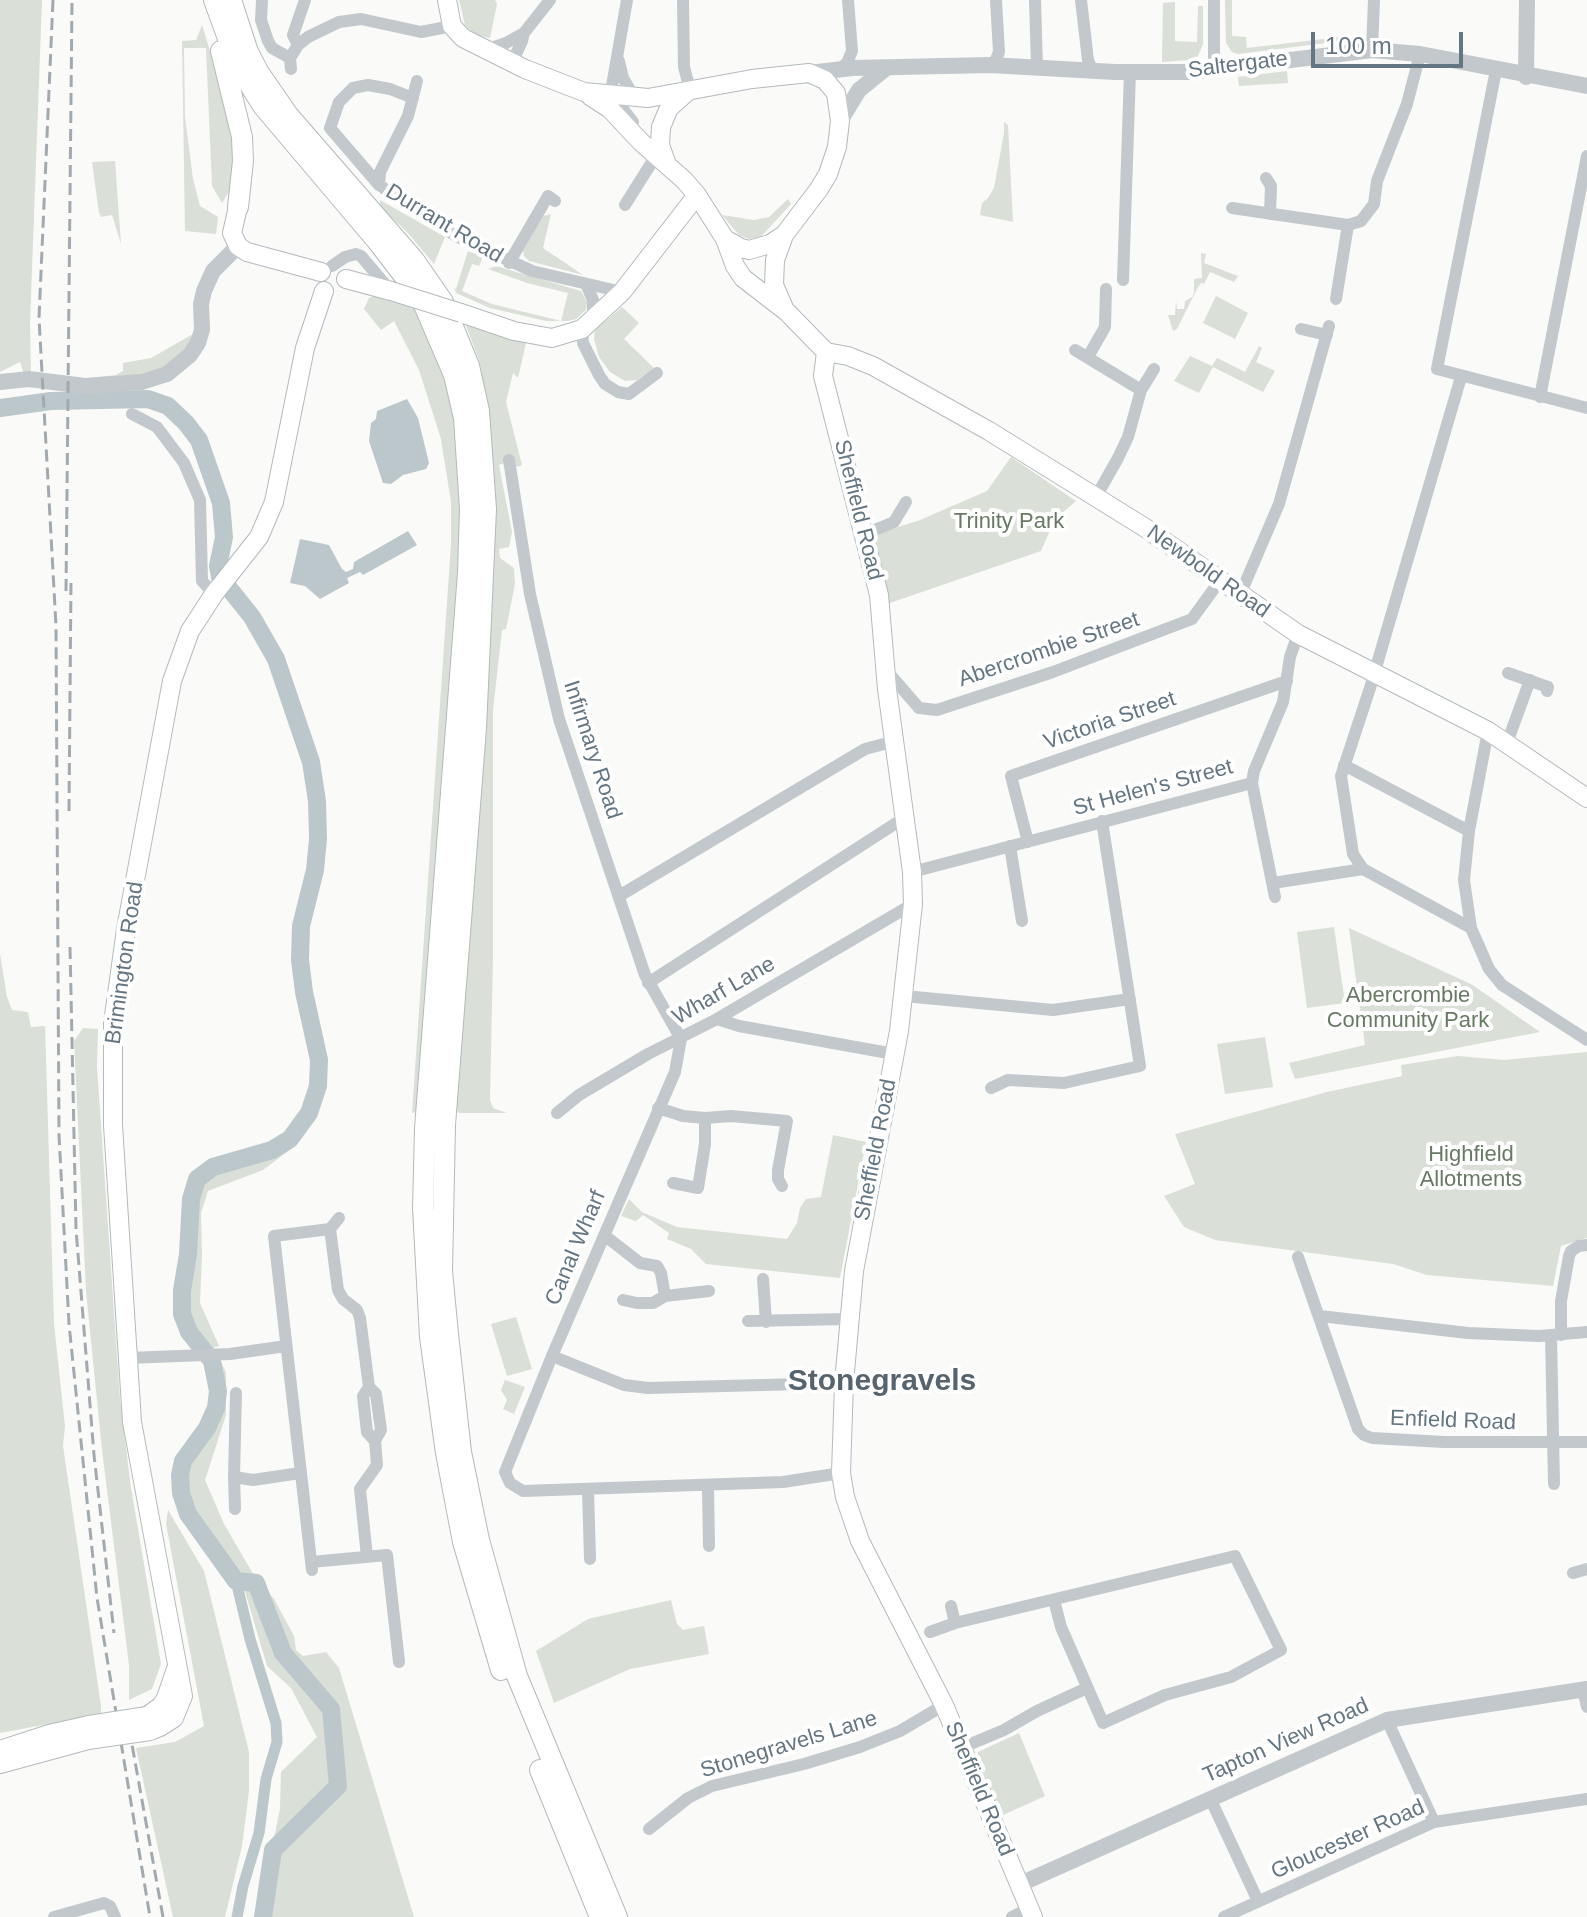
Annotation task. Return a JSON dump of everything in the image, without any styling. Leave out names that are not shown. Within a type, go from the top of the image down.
[{"type":"highway","points":[[212,0],[242,137],[238,207]]},
{"type":"highway","points":[[212,0],[238,66],[263,106],[421,298],[454,375],[464,418],[470,509],[468,573],[425,1128],[423,1208],[430,1337],[446,1453],[463,1542],[504,1679],[600,1917]]},
{"type":"highway","points":[[231,0],[248,52],[288,115],[414,260],[443,302],[469,366],[479,411],[486,509],[476,728],[445,1125],[442,1271],[461,1452],[479,1540],[517,1676],[617,1917]]},
{"type":"main road","points":[[447,0],[452,26],[463,38],[512,63],[584,92],[610,109],[659,162],[697,195],[722,234],[743,278],[787,312],[826,352]]},
{"type":"main road","points":[[674,229],[696,222],[749,250],[770,244],[784,235],[808,206],[828,174],[837,147],[840,121],[836,93],[825,80],[809,73]]},
{"type":"main road","name":"Saltergate","points":[[584,92],[641,98],[809,73]]},
{"type":"main road","points":[[659,162],[661,127],[669,108],[690,90]]},
{"type":"main road","points":[[238,207],[232,233],[243,249],[331,277],[391,291],[514,331],[552,338],[587,325],[622,292],[674,229],[697,195]]},
{"type":"main road","points":[[784,235],[775,260],[774,285],[787,312]]},
{"type":"main road","name":"Brimington Road","points":[[0,1750],[49,1734],[149,1723],[166,1698],[176,1669],[132,1422],[113,1125],[113,1023],[126,929],[172,681],[185,643],[214,594],[259,537],[274,502],[305,348],[331,277]]},
{"type":"main road","name":"Newbold Road","points":[[826,352],[848,356],[873,366],[989,431],[1221,579],[1298,634],[1488,731],[1587,796]]},
{"type":"main road","name":"Sheffield Road","points":[[826,352],[823,376],[879,595],[885,670],[912,872],[913,904],[904,996],[860,1230],[848,1319],[841,1473],[845,1497],[860,1541],[944,1705],[1018,1885],[1025,1914]]},
{"type":"main road","name":"Brimington Road","points":[[0,1764],[88,1732]]},
{"type":"street","points":[[262,0],[261,20],[268,41],[290,64],[298,45],[328,26],[352,20],[361,19],[421,32],[452,26]]},
{"type":"street","points":[[298,45],[293,35],[305,0]]},
{"type":"street","points":[[486,50],[524,33],[550,0]]},
{"type":"street","points":[[625,205],[659,162],[625,113],[612,86],[627,0]]},
{"type":"street","points":[[683,0],[684,67],[690,90]]},
{"type":"street","points":[[839,69],[847,63],[852,51],[848,0]]},
{"type":"street","points":[[990,65],[995,62],[999,52],[996,0]]},
{"type":"street","points":[[1035,0],[1037,66]]},
{"type":"street","points":[[1081,0],[1092,70]]},
{"type":"street","points":[[1214,0],[1214,69]]},
{"type":"street","points":[[1372,50],[1374,0]]},
{"type":"street","points":[[1526,77],[1527,0]]},
{"type":"street","points":[[512,63],[524,33]]},
{"type":"street","name":"Saltergate","points":[[809,73],[839,69],[990,65],[1130,72],[1214,69],[1372,50],[1420,54],[1526,77],[1587,86]]},
{"type":"street","points":[[1232,208],[1348,225],[1361,221],[1374,204],[1377,181],[1407,104],[1420,54]]},
{"type":"street","points":[[619,58],[626,84],[641,98]]},
{"type":"street","points":[[840,121],[859,90],[885,69]]},
{"type":"street","points":[[1496,70],[1437,369],[1587,408]]},
{"type":"street","points":[[1123,280],[1130,72]]},
{"type":"street","points":[[379,185],[380,172],[408,116],[417,81]]},
{"type":"street","name":"Durrant Road","points":[[413,98],[368,85],[353,88],[339,102],[330,128],[379,185],[456,236],[532,271],[622,292]]},
{"type":"street","points":[[1540,397],[1587,156]]},
{"type":"street","points":[[1266,178],[1271,186],[1270,214]]},
{"type":"street","points":[[509,263],[548,196],[555,201]]},
{"type":"street","points":[[1336,299],[1348,225]]},
{"type":"street","points":[[0,382],[29,379],[85,386],[142,382],[167,374],[190,355],[198,343],[202,330],[201,304],[213,271],[243,249]]},
{"type":"street","points":[[331,277],[345,257],[356,254],[391,291]]},
{"type":"street","points":[[586,284],[593,300],[583,343],[605,384],[629,394],[657,373]]},
{"type":"street","points":[[1088,357],[1105,327],[1106,289]]},
{"type":"street","points":[[1240,595],[1279,504],[1328,331],[1301,329]]},
{"type":"street","points":[[1075,350],[1141,390]]},
{"type":"street","points":[[1096,497],[1128,437],[1141,390],[1154,369]]},
{"type":"street","points":[[1461,377],[1341,776],[1353,854],[1363,869],[1471,928]]},
{"type":"street","points":[[132,414],[157,427],[184,463],[200,500],[202,581],[214,594]]},
{"type":"street","name":"Infirmary Road","points":[[509,460],[530,594],[555,704],[648,983],[681,1039]]},
{"type":"street","points":[[865,534],[894,522],[906,502]]},
{"type":"street","name":"Abercrombie Street","points":[[885,670],[919,708],[937,710],[1053,672],[1192,619],[1221,579]]},
{"type":"street","name":"St Helen's Street","points":[[912,872],[1252,783],[1254,771],[1283,702],[1290,657],[1298,634]]},
{"type":"street","points":[[1508,673],[1548,687],[1547,691]]},
{"type":"street","points":[[1507,743],[1530,680]]},
{"type":"street","name":"Victoria Street","points":[[1028,842],[1011,776],[1287,681]]},
{"type":"street","points":[[1488,731],[1469,831],[1464,880],[1471,928],[1489,969],[1502,985],[1587,1040]]},
{"type":"street","points":[[619,896],[865,749],[895,741]]},
{"type":"street","points":[[1344,765],[1469,831]]},
{"type":"street","points":[[1252,783],[1275,897]]},
{"type":"street","points":[[648,983],[904,818]]},
{"type":"street","points":[[991,1088],[1008,1080],[1064,1083],[1140,1066],[1102,821]]},
{"type":"street","points":[[1010,846],[1022,921]]},
{"type":"street","points":[[1273,883],[1363,869]]},
{"type":"street","name":"Wharf Lane","points":[[557,1113],[579,1095],[648,1054],[717,1019],[913,904]]},
{"type":"street","points":[[904,996],[1053,1010],[1130,999]]},
{"type":"street","points":[[717,1019],[739,1026],[894,1054]]},
{"type":"street","name":"Canal Wharf","points":[[588,1490],[523,1491],[510,1483],[505,1472],[675,1072],[681,1039]]},
{"type":"street","points":[[658,1108],[683,1116],[787,1121],[778,1170],[782,1186]]},
{"type":"street","points":[[673,1183],[698,1188],[705,1144],[705,1118]]},
{"type":"street","points":[[339,1218],[330,1229],[274,1236],[311,1566],[387,1555],[399,1662]]},
{"type":"street","points":[[330,1229],[338,1290],[343,1299],[357,1310],[360,1318],[369,1387],[376,1394],[381,1430],[375,1441],[377,1465],[362,1484],[360,1495],[367,1557]]},
{"type":"street","points":[[604,1235],[640,1263],[657,1266]]},
{"type":"street","points":[[1554,1484],[1552,1443],[1556,1335],[1569,1256],[1579,1246],[1587,1245]]},
{"type":"street","points":[[657,1266],[665,1253]]},
{"type":"street","name":"Enfield Road","points":[[1298,1257],[1358,1429],[1364,1435],[1444,1442],[1587,1442]]},
{"type":"street","points":[[657,1266],[665,1296]]},
{"type":"street","points":[[763,1279],[766,1322]]},
{"type":"street","points":[[623,1300],[653,1303],[665,1296],[709,1291]]},
{"type":"street","points":[[1320,1316],[1468,1333],[1556,1335],[1587,1332]]},
{"type":"street","points":[[748,1321],[848,1319]]},
{"type":"street","points":[[128,1358],[220,1354],[286,1346]]},
{"type":"street","points":[[552,1356],[624,1385],[648,1388],[801,1384]]},
{"type":"street","points":[[235,1509],[236,1393]]},
{"type":"street","points":[[234,1477],[253,1480],[300,1473]]},
{"type":"street","points":[[590,1559],[588,1490],[783,1482],[841,1473]]},
{"type":"street","points":[[708,1486],[709,1546]]},
{"type":"street","points":[[930,1632],[955,1623],[1235,1556],[1281,1650],[1231,1677],[1165,1695],[1103,1723],[1061,1627],[1054,1600]]},
{"type":"street","points":[[1573,1573],[1587,1569]]},
{"type":"street","points":[[951,1606],[955,1623]]},
{"type":"street","points":[[396,1637],[411,1635]]},
{"type":"street","points":[[961,1748],[1087,1688]]},
{"type":"street","points":[[1585,1689],[1587,1707]]},
{"type":"street","name":"Tapton View Road","points":[[1018,1885],[1387,1720],[1585,1689]]},
{"type":"street","name":"Stonegravels Lane","points":[[649,1829],[688,1798],[712,1786],[860,1747],[900,1731],[944,1705]]},
{"type":"street","points":[[1387,1720],[1434,1822]]},
{"type":"street","points":[[1210,1798],[1258,1901]]},
{"type":"street","name":"Gloucester Road","points":[[1224,1917],[1434,1822],[1587,1799]]},
{"type":"street","points":[[54,1917],[104,1903],[110,1906],[115,1917]]},
{"type":"green space","points":[[0,0],[42,0],[30,323],[31,375],[24,374],[20,362],[0,372]]},
{"type":"green space","points":[[459,0],[495,0],[497,4],[490,38],[475,35],[465,25]]},
{"type":"green space","points":[[1225,0],[1232,0],[1232,36],[1246,37],[1247,48],[1348,36],[1342,41],[1238,54],[1232,52],[1226,43]]},
{"type":"green space","points":[[1175,2],[1175,41],[1197,42],[1198,6],[1203,6],[1203,44],[1198,56],[1189,60],[1162,62],[1163,3]]},
{"type":"green space","points":[[202,25],[233,125],[235,161],[231,188],[222,203],[212,186],[206,48],[184,48],[185,117],[193,179],[200,206],[218,217],[216,234],[185,231],[182,41],[196,40]]},
{"type":"green space","points":[[1287,71],[1288,83],[1239,86],[1238,77]]},
{"type":"green space","points":[[1004,122],[1008,125],[1013,222],[980,215],[982,203],[994,188]]},
{"type":"green space","points":[[115,161],[121,244],[112,215],[101,217],[99,213],[92,162]]},
{"type":"green space","points":[[788,199],[791,204],[760,238],[749,239],[739,235],[722,215],[754,220],[769,217]]},
{"type":"green space","points":[[380,200],[445,237],[434,264],[407,232],[380,207]]},
{"type":"green space","points":[[551,214],[543,248],[583,275],[529,261],[524,256],[523,251],[543,216]]},
{"type":"green space","points":[[468,251],[483,257],[479,266],[472,264],[462,291],[492,304],[561,321],[546,321],[490,308],[456,293],[454,288]]},
{"type":"green space","points":[[1201,253],[1206,254],[1204,263],[1238,276],[1234,282],[1210,272],[1173,331],[1168,315],[1175,315],[1176,301],[1177,309],[1184,309],[1185,301],[1192,297],[1194,279],[1202,278]]},
{"type":"green space","points":[[496,266],[581,291],[587,302],[586,310],[576,319],[561,321],[568,293],[488,269]]},
{"type":"green space","points":[[373,296],[420,310],[443,363],[463,464],[456,642],[417,1112],[412,1113],[451,544],[451,502],[441,439],[419,370],[394,321],[381,330],[364,309]]},
{"type":"green space","points":[[1216,296],[1248,313],[1235,339],[1203,323]]},
{"type":"green space","points":[[622,307],[639,323],[624,339],[654,368],[637,380],[625,381],[610,372],[599,357],[594,339],[595,330]]},
{"type":"green space","points":[[465,323],[526,343],[518,378],[513,373],[506,402],[522,465],[517,467],[512,460],[499,465],[512,532],[509,547],[499,549],[500,558],[514,568],[515,584],[506,629],[502,630],[493,710],[490,1100],[493,1108],[507,1113],[459,1113],[451,1106],[494,507],[489,411],[479,360]]},
{"type":"green space","points":[[193,334],[198,336],[174,364],[146,375],[87,380],[116,375],[123,371],[123,363],[151,358]]},
{"type":"green space","points":[[1259,346],[1262,348],[1256,362],[1275,371],[1263,392],[1213,367],[1199,393],[1174,381],[1190,356],[1212,366],[1217,358],[1245,372]]},
{"type":"green space","name":"Trinity Park","points":[[1011,457],[1076,501],[1055,519],[1041,551],[887,604],[873,535],[920,520],[987,491]]},
{"type":"green space","points":[[1334,927],[1345,1003],[1307,1008],[1297,932]]},
{"type":"green space","name":"Abercrombie Community Park","points":[[1349,928],[1471,984],[1540,1032],[1295,1079],[1289,1063],[1365,1045]]},
{"type":"green space","points":[[0,954],[12,1010],[28,1012],[31,1027],[45,1026],[54,1324],[65,1426],[63,1446],[101,1714],[0,1733]]},
{"type":"green space","points":[[83,1028],[98,1029],[97,1067],[120,1399],[131,1488],[161,1664],[152,1689],[129,1700],[129,1665],[86,1291],[74,1041]]},
{"type":"green space","points":[[1265,1037],[1273,1087],[1225,1094],[1217,1044]]},
{"type":"green space","name":"Highfield Allotments","points":[[1587,1052],[1587,1238],[1561,1246],[1553,1286],[1427,1275],[1393,1264],[1215,1240],[1184,1227],[1164,1196],[1195,1184],[1175,1134],[1327,1092],[1402,1076],[1401,1065],[1458,1056],[1504,1060]]},
{"type":"green space","points":[[833,1135],[866,1142],[840,1278],[706,1264],[691,1249],[667,1239],[669,1233],[643,1215],[636,1221],[621,1216],[629,1199],[642,1212],[677,1227],[787,1239],[806,1199],[821,1197]]},
{"type":"green space","points":[[295,1142],[295,1146],[263,1170],[208,1191],[201,1213],[200,1303],[219,1346],[209,1349],[195,1332],[186,1313],[197,1200],[202,1182],[221,1171],[273,1154]]},
{"type":"green space","points":[[516,1317],[532,1369],[507,1376],[491,1324]]},
{"type":"green space","points":[[221,1362],[226,1372],[226,1415],[205,1480],[224,1524],[252,1572],[274,1599],[294,1636],[296,1650],[303,1656],[326,1652],[339,1668],[414,1917],[266,1917],[271,1853],[280,1809],[281,1772],[317,1737],[291,1688],[267,1666],[244,1588],[207,1534],[186,1495],[188,1465],[210,1433],[223,1401],[217,1363]]},
{"type":"green space","points":[[505,1380],[525,1387],[514,1414],[503,1409],[507,1400],[501,1390]]},
{"type":"green space","points":[[168,1510],[204,1571],[249,1752],[249,1791],[242,1846],[225,1917],[173,1917],[136,1748],[175,1742],[204,1726],[166,1524]]},
{"type":"green space","points":[[671,1600],[677,1624],[683,1630],[704,1626],[709,1654],[630,1669],[554,1703],[536,1651],[588,1619]]},
{"type":"green space","points":[[1019,1733],[1045,1796],[1001,1816],[977,1757],[978,1752]]},
{"type":"shaded area","points":[[407,399],[418,418],[429,463],[426,469],[403,475],[391,484],[383,483],[369,441],[371,423],[376,419],[377,411]]},
{"type":"shaded area","points":[[408,531],[417,545],[363,575],[360,572],[347,578],[349,583],[320,599],[305,586],[290,583],[300,539],[329,545],[346,572],[353,569],[354,562]]},
{"type":"waterway","points":[[0,408],[51,401],[148,399],[168,406],[186,423],[199,440],[221,503],[224,537],[218,566],[220,577],[252,617],[276,659],[311,762],[317,801],[318,839],[315,870],[301,926],[300,960],[319,1060],[318,1086],[309,1113],[290,1139],[272,1150],[213,1167],[197,1179],[191,1199],[182,1291],[182,1314],[189,1332],[212,1361],[218,1391],[216,1408],[207,1428],[183,1461],[181,1493],[188,1514],[236,1581],[256,1583],[283,1653],[331,1709],[338,1786],[273,1850],[263,1917]]},
{"type":"waterway","points":[[236,1581],[276,1723],[277,1742],[266,1779],[259,1833],[237,1917]]},
{"type":"railway","points":[[53,0],[39,318],[56,626],[59,1135],[69,1324],[97,1598],[150,1917]]},
{"type":"railway","points":[[66,591],[72,0]]},
{"type":"railway","points":[[69,811],[71,579]]},
{"type":"railway","points":[[70,947],[76,1229],[94,1455],[114,1633]]},
{"type":"railway","points":[[129,1728],[163,1917]]},
{"type":"district","name":"Stonegravels","points":[[882,1382]]}]
